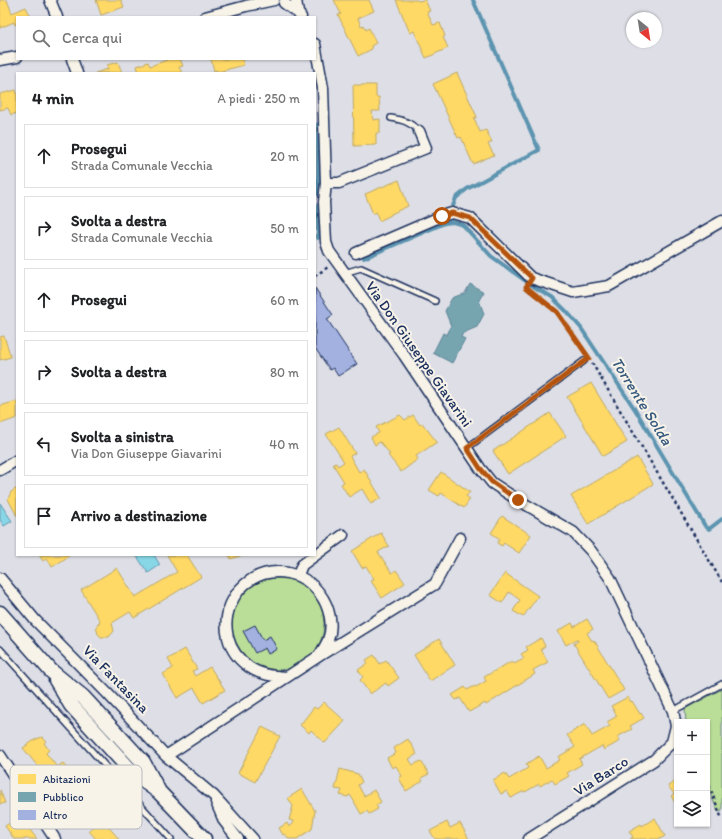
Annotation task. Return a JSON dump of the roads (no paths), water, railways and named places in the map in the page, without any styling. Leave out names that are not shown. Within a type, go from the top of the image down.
[{"type":"street","points":[[50,0],[57,16]]},
{"type":"street","points":[[296,0],[299,15]]},
{"type":"street","points":[[208,16],[250,3],[281,1],[299,15]]},
{"type":"street","name":"Via Don Giuseppe Giavarini","points":[[316,50],[323,88],[326,183],[324,202],[326,242],[328,251],[404,355],[480,468],[492,482],[518,500],[573,532],[590,551],[610,578],[673,711],[675,719]]},
{"type":"street","points":[[0,60],[16,57]]},
{"type":"street","points":[[72,60],[77,72]]},
{"type":"street","points":[[326,183],[338,183],[426,148],[419,131]]},
{"type":"street","points":[[356,253],[452,213],[470,218],[532,278],[573,292],[609,286],[722,221]]},
{"type":"street","points":[[0,470],[16,461]]},
{"type":"street","points":[[316,555],[343,535]]},
{"type":"street","points":[[166,756],[319,656],[435,584],[460,538]]},
{"type":"street","points":[[298,575],[302,565],[314,556]]},
{"type":"street","points":[[287,677],[267,675],[249,668],[235,654],[227,637],[226,618],[232,600],[244,584],[260,575],[279,572],[298,575],[314,586],[326,601],[330,620],[328,639],[319,656]]},
{"type":"street","name":"Via Fantasina","points":[[0,578],[34,620],[101,687],[166,756],[214,796],[253,839]]},
{"type":"street","points":[[0,614],[51,671],[71,705],[126,765]]},
{"type":"street","name":"Via Barco","points":[[530,839],[654,760],[672,742],[674,734]]},
{"type":"street","points":[[0,755],[10,770]]},
{"type":"street","points":[[142,780],[159,792],[204,839]]},
{"type":"street","name":"Via Fantasina","points":[[214,796],[224,821],[233,837]]},
{"type":"street","points":[[48,829],[55,839]]},
{"type":"lane","points":[[391,118],[403,120],[412,124],[419,131]]},
{"type":"lane","points":[[344,273],[361,268],[435,301]]},
{"type":"lane","points":[[467,448],[584,361]]},
{"type":"lane","points":[[0,649],[104,765]]},
{"type":"lane","points":[[673,711],[722,684]]},
{"type":"lane","points":[[142,807],[171,839]]},
{"type":"water","points":[[0,503],[12,521],[4,526],[0,520]]},
{"type":"water","points":[[137,556],[155,556],[160,565],[148,573]]},
{"type":"waterway","points":[[453,206],[456,198],[467,189],[539,150],[473,0]]},
{"type":"waterway","name":"Torrente Solda","points":[[318,124],[318,194]]},
{"type":"waterway","name":"Torrente Solda","points":[[318,205],[318,238]]},
{"type":"waterway","name":"Torrente Solda","points":[[364,258],[445,223],[453,222],[463,225],[491,256],[527,282]]},
{"type":"waterway","name":"Torrente Solda","points":[[531,285],[552,297],[581,328],[636,411],[705,526],[709,529],[722,519]]}]
